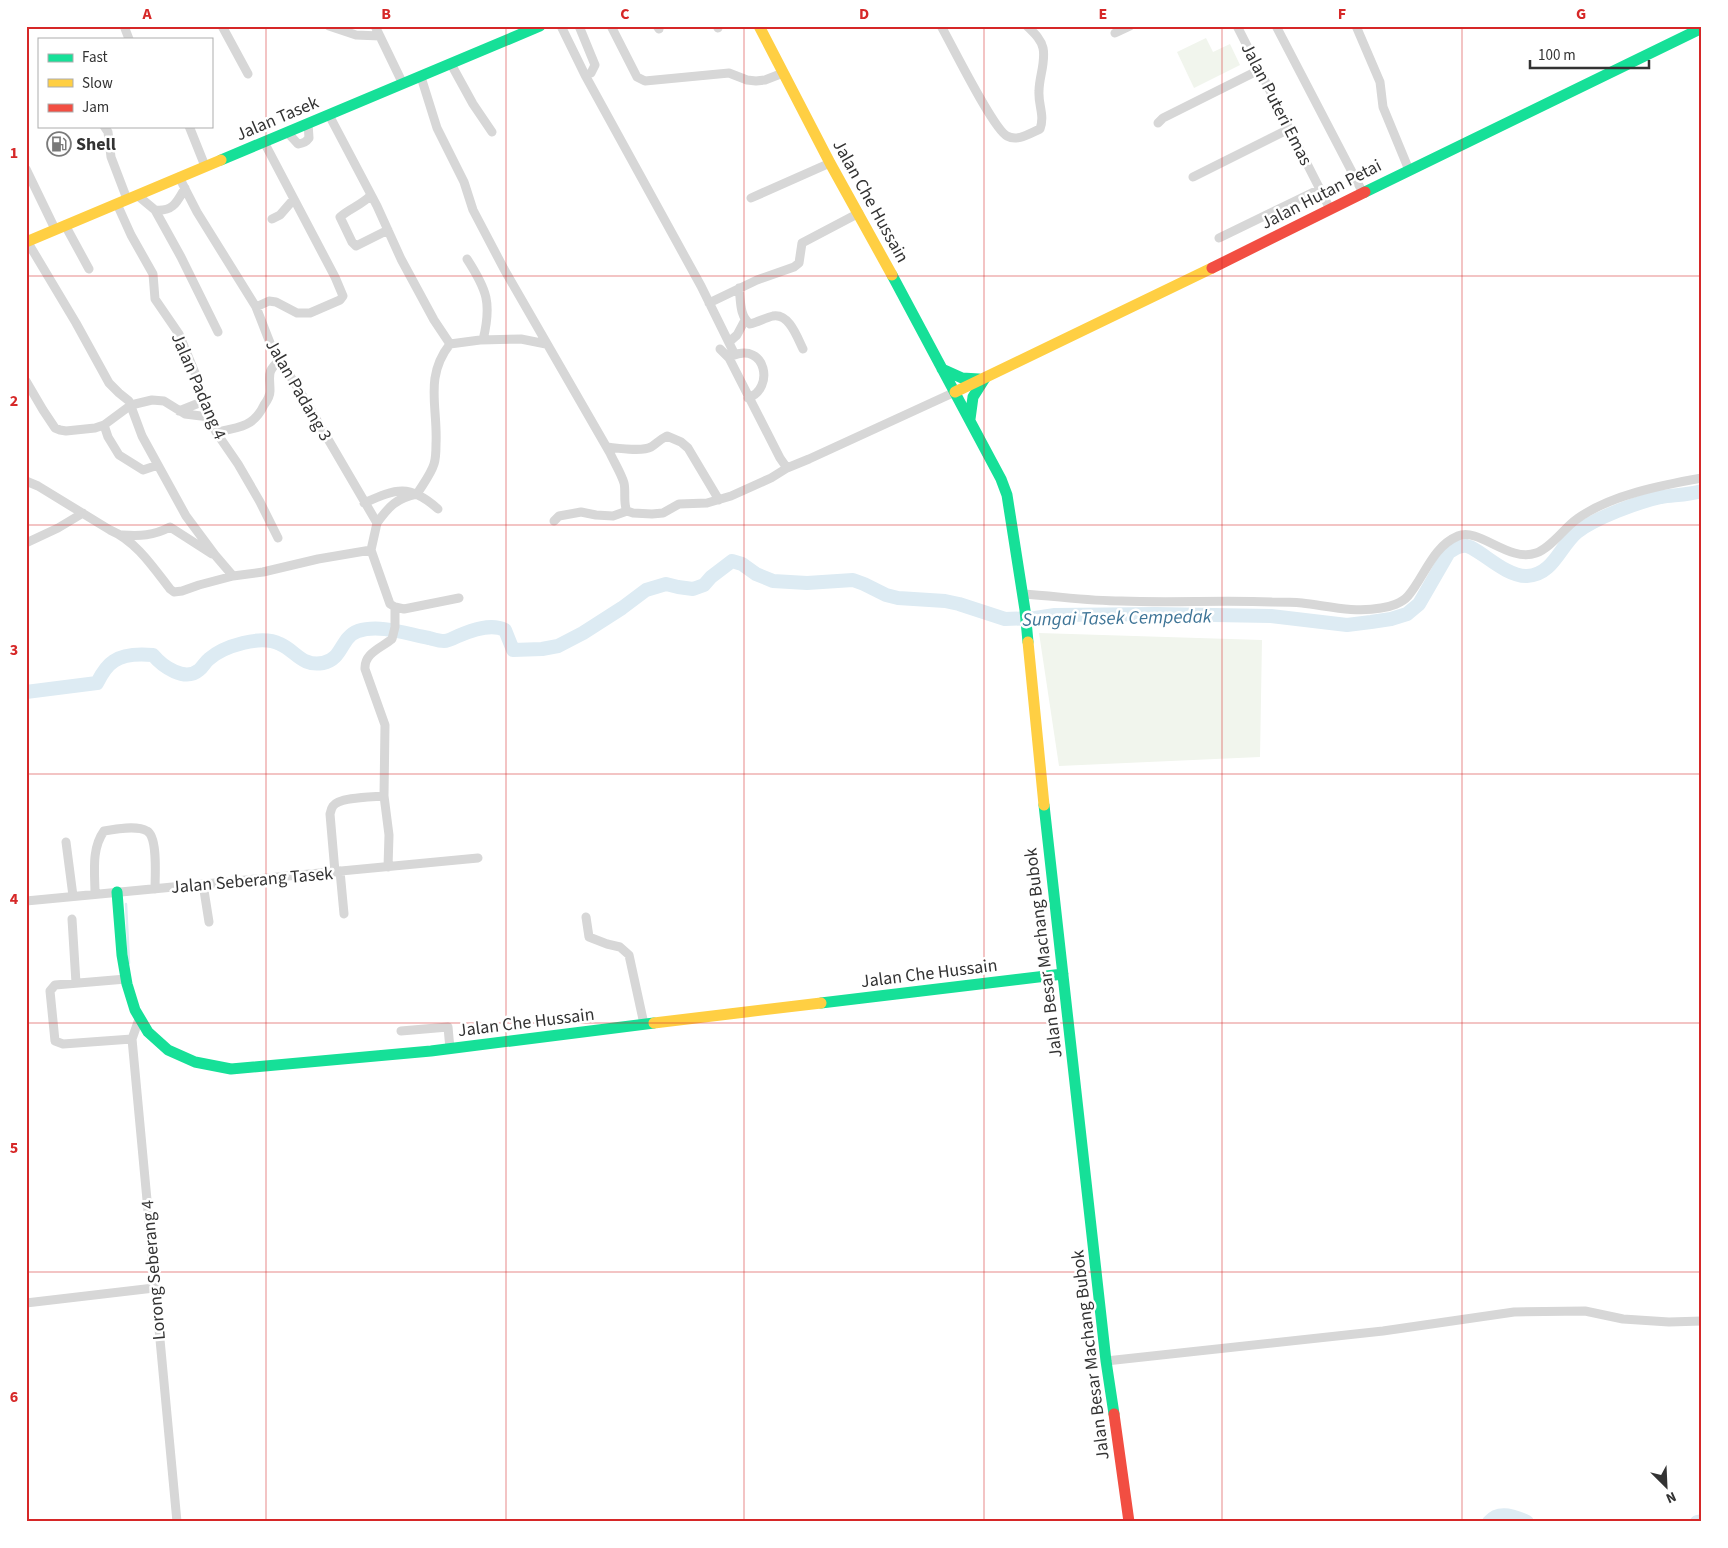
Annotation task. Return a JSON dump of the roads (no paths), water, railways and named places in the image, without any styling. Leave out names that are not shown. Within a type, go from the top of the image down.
[{"type":"main road","name":"Jalan Tasek","points":[[26,241],[540,26]]},
{"type":"main road","name":"Jalan Che Hussain","points":[[759,26],[830,163],[859,212],[955,392]]},
{"type":"main road","name":"Jalan Hutan Petai","points":[[955,392],[1154,297],[1409,170],[1702,28]]},
{"type":"main road","points":[[942,370],[962,378],[983,378]]},
{"type":"main road","points":[[970,421],[970,408],[973,397],[983,378]]},
{"type":"main road","name":"Jalan Besar Machang Bubok","points":[[955,392],[1001,479],[1007,495],[1023,594],[1050,865],[1106,1360],[1129,1522]]},
{"type":"main road","name":"Jalan Che Hussain","points":[[117,892],[126,979],[133,1008],[139,1019],[151,1035],[165,1048],[179,1057],[199,1065],[221,1068],[253,1068],[450,1049],[1063,974]]},
{"type":"street","points":[[124,26],[129,38]]},
{"type":"street","points":[[329,26],[356,35],[374,34],[380,36]]},
{"type":"street","points":[[375,26],[403,84]]},
{"type":"street","points":[[561,26],[585,75],[729,342],[732,356],[749,398],[787,468]]},
{"type":"street","points":[[579,26],[595,65],[591,73],[585,75]]},
{"type":"street","points":[[611,26],[637,77],[645,81],[729,73],[747,80],[756,81],[765,80],[783,73]]},
{"type":"street","points":[[942,26],[994,121],[1006,136],[1017,139],[1040,129],[1043,120],[1038,92],[1043,49],[1038,38],[1027,26]]},
{"type":"street","points":[[1115,33],[1130,26]]},
{"type":"street","name":"Jalan Puteri Emas","points":[[1237,26],[1330,209]]},
{"type":"street","points":[[1276,26],[1363,193]]},
{"type":"street","points":[[1356,26],[1380,82],[1383,107],[1409,170]]},
{"type":"street","points":[[225,27],[248,74]]},
{"type":"street","points":[[451,64],[473,104],[492,132]]},
{"type":"street","points":[[1158,122],[1259,70]]},
{"type":"street","points":[[420,77],[437,128],[464,182],[473,210],[546,344],[607,447],[623,481],[627,511]]},
{"type":"street","points":[[329,115],[401,259],[434,320],[450,344]]},
{"type":"street","points":[[287,132],[298,144],[303,144],[309,138],[308,123]]},
{"type":"street","name":"Jalan Padang 4","points":[[105,128],[108,132],[110,157],[127,199],[131,235],[154,274],[156,298],[179,334],[216,432],[238,464],[270,520],[278,538]]},
{"type":"street","points":[[190,128],[205,166]]},
{"type":"street","points":[[1193,176],[1290,129]]},
{"type":"street","points":[[256,307],[269,301],[276,302],[297,313],[310,313],[340,300],[343,296],[335,276],[293,200],[264,142]]},
{"type":"street","points":[[751,198],[830,163]]},
{"type":"street","points":[[26,169],[28,176],[60,228],[89,269]]},
{"type":"street","name":"Jalan Padang 3","points":[[179,177],[197,212],[256,307],[272,348],[301,393],[377,523]]},
{"type":"street","points":[[127,199],[155,210],[164,211],[172,207],[185,188]]},
{"type":"street","points":[[1219,238],[1320,189]]},
{"type":"street","points":[[370,195],[365,201],[340,217],[346,230],[356,246],[388,230]]},
{"type":"street","points":[[272,219],[280,215],[293,200]]},
{"type":"street","points":[[155,210],[181,257],[218,332]]},
{"type":"street","points":[[709,303],[757,280],[794,267],[799,263],[802,244],[859,212]]},
{"type":"street","points":[[26,241],[68,308],[109,383],[129,401],[142,436],[186,516],[214,555],[233,576]]},
{"type":"street","points":[[467,259],[484,290],[488,308],[483,340]]},
{"type":"street","points":[[739,288],[742,315],[745,320],[750,324],[773,316],[781,316],[787,320],[803,349]]},
{"type":"street","points":[[729,342],[737,335],[745,320]]},
{"type":"street","points":[[459,598],[404,609],[390,604],[372,550],[377,523],[392,504],[402,497],[417,494],[431,472],[435,462],[437,424],[433,393],[436,370],[441,355],[450,344],[483,340],[521,339],[546,344]]},
{"type":"street","points":[[720,349],[732,356],[754,354],[758,358],[763,371],[763,384],[760,391],[749,398]]},
{"type":"street","points":[[216,432],[246,426],[254,420],[263,408],[270,393],[268,374],[280,360]]},
{"type":"street","points":[[26,381],[55,428],[66,431],[95,428],[104,425],[131,405],[152,400],[164,401],[185,414],[209,417]]},
{"type":"street","points":[[554,521],[559,516],[580,512],[614,516],[627,511],[633,513],[658,513],[672,509],[679,504],[707,503],[719,500],[739,493],[787,468],[955,392]]},
{"type":"street","points":[[179,411],[204,401]]},
{"type":"street","points":[[104,425],[108,437],[119,456],[143,470],[158,464]]},
{"type":"street","points":[[607,447],[650,448],[657,441],[667,436],[681,442],[688,448],[719,500]]},
{"type":"street","points":[[1023,594],[1120,601],[1251,601],[1301,603],[1337,609],[1380,609],[1395,604],[1407,597],[1430,561],[1450,540],[1460,535],[1468,534],[1517,554],[1537,553],[1577,519],[1600,506],[1671,484],[1702,478]]},
{"type":"street","points":[[26,481],[38,486],[110,530],[122,535],[143,536],[158,533],[170,527],[214,555]]},
{"type":"street","points":[[364,503],[392,492],[404,490],[423,497],[438,509]]},
{"type":"street","points":[[26,543],[58,528],[83,513]]},
{"type":"street","points":[[122,535],[152,564],[174,592],[233,576],[263,572],[318,559],[372,550]]},
{"type":"street","points":[[388,867],[388,828],[384,796],[385,725],[364,663],[367,658],[392,639],[395,627],[395,607]]},
{"type":"street","points":[[344,914],[330,814],[337,802],[384,796]]},
{"type":"street","points":[[95,894],[95,848],[99,838],[104,831],[125,828],[146,829],[151,833],[155,848],[155,889]]},
{"type":"street","points":[[66,842],[73,896]]},
{"type":"street","name":"Jalan Seberang Tasek","points":[[26,901],[478,858]]},
{"type":"street","points":[[203,884],[209,922]]},
{"type":"street","points":[[586,917],[590,937],[620,947],[629,956],[644,1024]]},
{"type":"street","points":[[72,919],[76,983]]},
{"type":"street","points":[[126,979],[55,985],[50,992],[55,1040],[59,1043],[132,1039]]},
{"type":"street","name":"Lorong Seberang 4","points":[[139,1019],[132,1039],[177,1522]]},
{"type":"street","points":[[401,1031],[448,1027],[450,1049]]},
{"type":"street","points":[[26,1303],[154,1288]]},
{"type":"street","points":[[1106,1360],[1383,1331],[1514,1312],[1585,1311],[1623,1319],[1668,1322],[1702,1321]]},
{"type":"waterway","name":"Sungai Tasek Cempedak","points":[[26,692],[97,683],[111,663],[123,657],[133,655],[153,655],[174,672],[181,674],[193,673],[221,651],[238,644],[257,640],[275,642],[286,647],[304,661],[316,664],[323,663],[330,661],[352,634],[366,629],[394,630],[444,641],[475,630],[494,627],[505,630],[513,650],[542,649],[558,646],[583,633],[646,590],[666,584],[693,589],[704,585],[711,577],[732,561],[742,564],[756,574],[773,581],[807,583],[853,580],[886,595],[898,598],[945,601],[1005,619],[1055,615],[1271,616],[1347,625],[1391,619],[1407,614],[1419,604],[1449,552],[1459,547],[1468,546],[1499,566],[1518,575],[1536,574],[1550,565],[1577,532],[1595,521],[1651,499],[1702,491]]},
{"type":"waterway","points":[[126,904],[129,963]]},
{"type":"waterway","points":[[1489,1522],[1493,1518],[1502,1515],[1512,1516],[1527,1522]]},
{"type":"waterway","points":[[1697,1522],[1702,1521]]},
{"type":"place","name":"Shell","points":[[59,144]]}]
